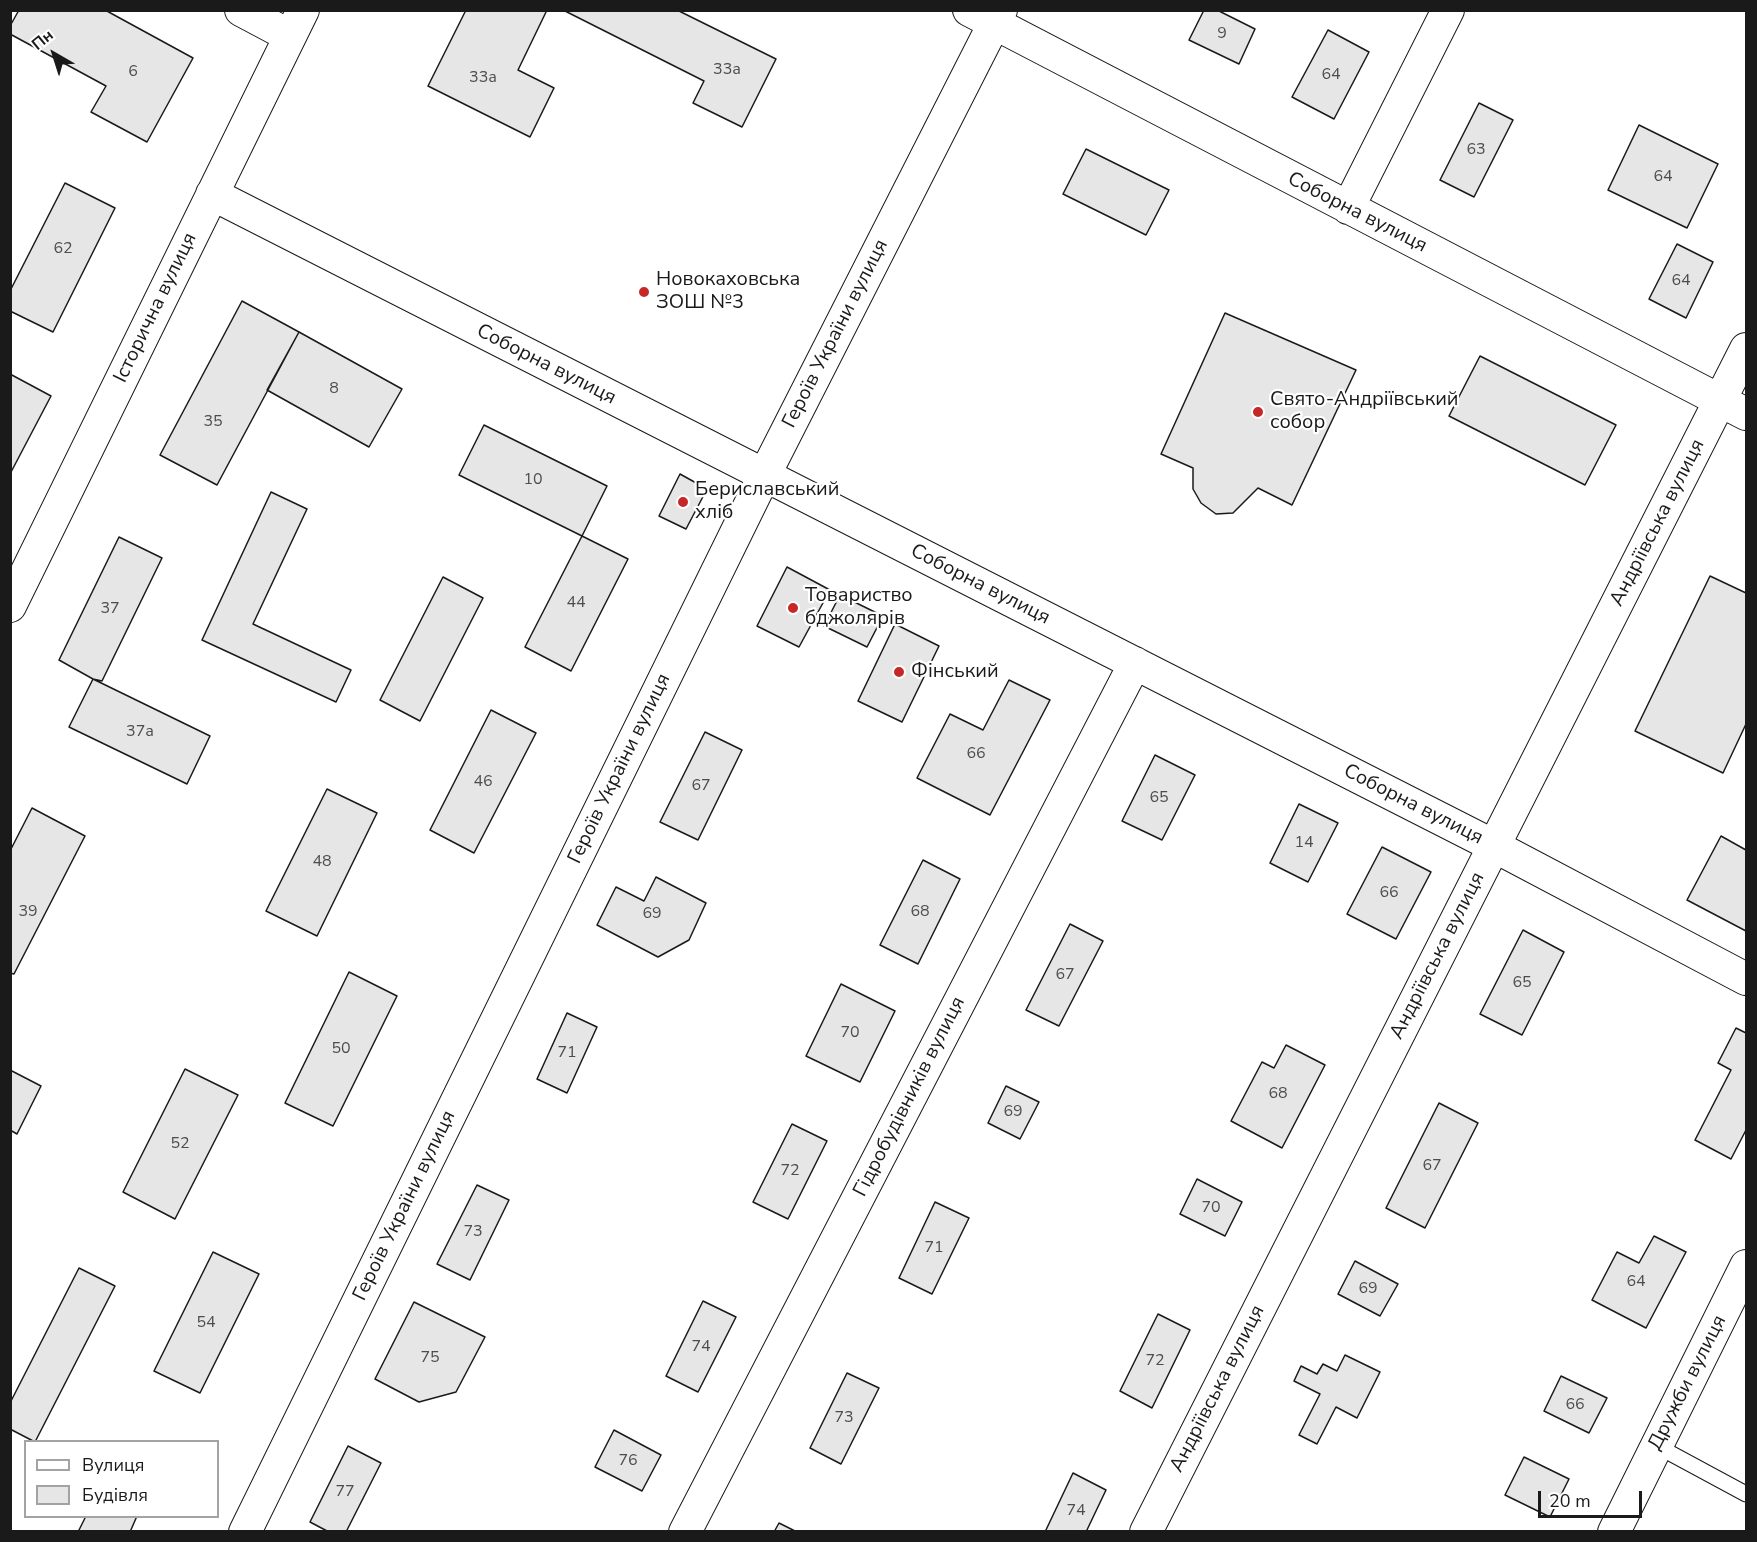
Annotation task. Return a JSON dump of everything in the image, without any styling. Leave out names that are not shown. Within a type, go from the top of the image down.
[{"type":"street","points":[[241,10],[296,23]]},
{"type":"street","points":[[1348,208],[1448,10]]},
{"type":"street","name":"Соборна вулиця","points":[[988,15],[1348,208],[1733,407]]},
{"type":"street","name":"Героїв України вулиця","points":[[245,1532],[988,15]]},
{"type":"street","name":"Історична вулиця","points":[[10,606],[296,23]]},
{"type":"street","name":"Соборна вулиця","points":[[212,194],[1494,846],[1746,979]]},
{"type":"street","name":"Андріївська вулиця","points":[[1146,1532],[1494,846],[1733,407],[1746,349]]},
{"type":"street","name":"Гідробудівників вулиця","points":[[685,1532],[1135,663]]},
{"type":"street","name":"Дружби вулиця","points":[[1614,1532],[1746,1266]]},
{"type":"lane","points":[[1657,1446],[1746,1494]]},
{"type":"building","points":[[19,10],[105,10],[193,58],[147,142],[91,112],[106,86],[10,34],[10,26]]},
{"type":"building","points":[[466,10],[547,10],[518,70],[554,88],[530,137],[428,86]]},
{"type":"building","points":[[563,10],[677,10],[776,59],[742,127],[693,103],[704,81]]},
{"type":"building","points":[[1204,10],[1217,10],[1255,29],[1239,64],[1189,40]]},
{"type":"building","points":[[1328,30],[1369,52],[1334,119],[1292,97]]},
{"type":"building","points":[[1479,103],[1513,120],[1474,197],[1440,180]]},
{"type":"building","points":[[1639,125],[1718,164],[1687,228],[1608,190]]},
{"type":"building","points":[[1086,149],[1169,190],[1146,235],[1063,194]]},
{"type":"building","points":[[65,183],[115,208],[53,332],[10,311],[10,291]]},
{"type":"building","points":[[1677,244],[1713,262],[1686,318],[1649,299]]},
{"type":"building","points":[[242,301],[299,332],[217,485],[160,455]]},
{"type":"building","name":"Свято-Андріївський собор","points":[[1225,313],[1356,370],[1292,505],[1258,488],[1233,513],[1216,514],[1201,503],[1193,489],[1193,468],[1161,454]]},
{"type":"building","points":[[299,332],[402,389],[369,447],[267,390]]},
{"type":"building","points":[[1480,356],[1616,425],[1585,485],[1449,416]]},
{"type":"building","points":[[10,374],[51,396],[10,474]]},
{"type":"building","points":[[484,425],[607,486],[582,536],[459,475]]},
{"type":"building","name":"Бериславський хліб","points":[[680,474],[707,489],[686,529],[659,516]]},
{"type":"building","points":[[271,492],[307,509],[253,624],[351,670],[336,702],[202,640]]},
{"type":"building","points":[[582,536],[628,559],[571,671],[525,647]]},
{"type":"building","points":[[119,537],[162,558],[102,681],[93,679],[59,660]]},
{"type":"building","name":"Товариство бджолярів","points":[[787,567],[830,590],[799,647],[757,626]]},
{"type":"building","points":[[1710,576],[1746,593],[1746,724],[1723,773],[1635,731]]},
{"type":"building","points":[[443,577],[483,598],[420,721],[380,700]]},
{"type":"building","points":[[840,595],[883,616],[867,647],[824,626]]},
{"type":"building","points":[[895,624],[939,646],[902,722],[858,701]]},
{"type":"building","points":[[93,679],[210,736],[187,784],[69,727]]},
{"type":"building","points":[[1009,680],[1050,700],[990,815],[917,778],[950,714],[983,730]]},
{"type":"building","points":[[491,710],[536,733],[474,853],[430,830]]},
{"type":"building","points":[[705,732],[742,750],[698,840],[660,822]]},
{"type":"building","points":[[1155,755],[1195,775],[1162,840],[1122,821]]},
{"type":"building","points":[[327,789],[377,813],[317,936],[266,911]]},
{"type":"building","points":[[1299,804],[1338,823],[1308,882],[1270,863]]},
{"type":"building","points":[[32,808],[85,836],[14,974],[10,973],[10,851]]},
{"type":"building","points":[[1721,836],[1746,850],[1746,931],[1687,900]]},
{"type":"building","points":[[1382,847],[1431,872],[1396,939],[1347,914]]},
{"type":"building","points":[[923,860],[960,879],[918,964],[880,945]]},
{"type":"building","points":[[656,877],[706,903],[689,940],[658,957],[597,925],[616,887],[644,901]]},
{"type":"building","points":[[1070,924],[1103,941],[1059,1026],[1026,1010]]},
{"type":"building","points":[[1523,930],[1564,952],[1522,1035],[1480,1014]]},
{"type":"building","points":[[349,972],[397,996],[333,1126],[285,1103]]},
{"type":"building","points":[[841,984],[895,1011],[860,1082],[806,1056]]},
{"type":"building","points":[[567,1013],[597,1027],[567,1093],[537,1079]]},
{"type":"building","points":[[1736,1028],[1746,1033],[1746,1130],[1731,1159],[1695,1140],[1731,1070],[1718,1063]]},
{"type":"building","points":[[1286,1045],[1325,1065],[1282,1148],[1231,1121],[1262,1062],[1274,1068]]},
{"type":"building","points":[[185,1069],[238,1095],[175,1219],[123,1192]]},
{"type":"building","points":[[10,1070],[41,1086],[17,1134],[10,1130]]},
{"type":"building","points":[[1006,1086],[1039,1102],[1020,1139],[988,1123]]},
{"type":"building","points":[[1439,1103],[1478,1123],[1425,1228],[1386,1208]]},
{"type":"building","points":[[792,1124],[827,1141],[788,1219],[753,1202]]},
{"type":"building","points":[[1197,1179],[1242,1202],[1225,1236],[1180,1214]]},
{"type":"building","points":[[477,1185],[509,1200],[470,1280],[437,1264]]},
{"type":"building","points":[[935,1202],[969,1218],[932,1294],[899,1278]]},
{"type":"building","points":[[1654,1236],[1686,1252],[1646,1328],[1592,1300],[1617,1252],[1639,1263]]},
{"type":"building","points":[[213,1252],[259,1274],[200,1393],[154,1371]]},
{"type":"building","points":[[1355,1261],[1398,1284],[1380,1316],[1338,1294]]},
{"type":"building","points":[[79,1268],[115,1286],[36,1440],[31,1440],[10,1429],[10,1403]]},
{"type":"building","points":[[703,1301],[736,1317],[698,1392],[666,1376]]},
{"type":"building","points":[[414,1302],[485,1337],[456,1392],[419,1402],[375,1379]]},
{"type":"building","points":[[1158,1314],[1190,1330],[1152,1408],[1120,1391]]},
{"type":"building","points":[[1345,1355],[1380,1372],[1357,1418],[1336,1407],[1317,1444],[1299,1435],[1320,1394],[1294,1381],[1301,1366],[1317,1374],[1323,1364],[1337,1371]]},
{"type":"building","points":[[847,1373],[879,1388],[841,1464],[810,1448]]},
{"type":"building","points":[[1561,1376],[1607,1398],[1589,1433],[1544,1411]]},
{"type":"building","points":[[614,1430],[661,1455],[642,1491],[595,1467]]},
{"type":"building","points":[[348,1446],[381,1463],[346,1532],[329,1532],[310,1522]]},
{"type":"building","points":[[1524,1457],[1569,1479],[1550,1517],[1505,1495]]},
{"type":"building","points":[[1073,1473],[1106,1490],[1086,1532],[1045,1532]]},
{"type":"building","points":[[85,1518],[136,1518],[130,1532],[78,1532]]},
{"type":"building","points":[[779,1523],[797,1532],[774,1532]]},
{"type":"place","name":"Новокаховська ЗОШ №3","points":[[644,292]]},
{"type":"place","name":"Свято-Андріївський собор","points":[[1258,412]]},
{"type":"place","name":"Бериславський хліб","points":[[683,502]]},
{"type":"place","name":"Товариство бджолярів","points":[[793,608]]},
{"type":"place","name":"Фінський","points":[[899,672]]}]
